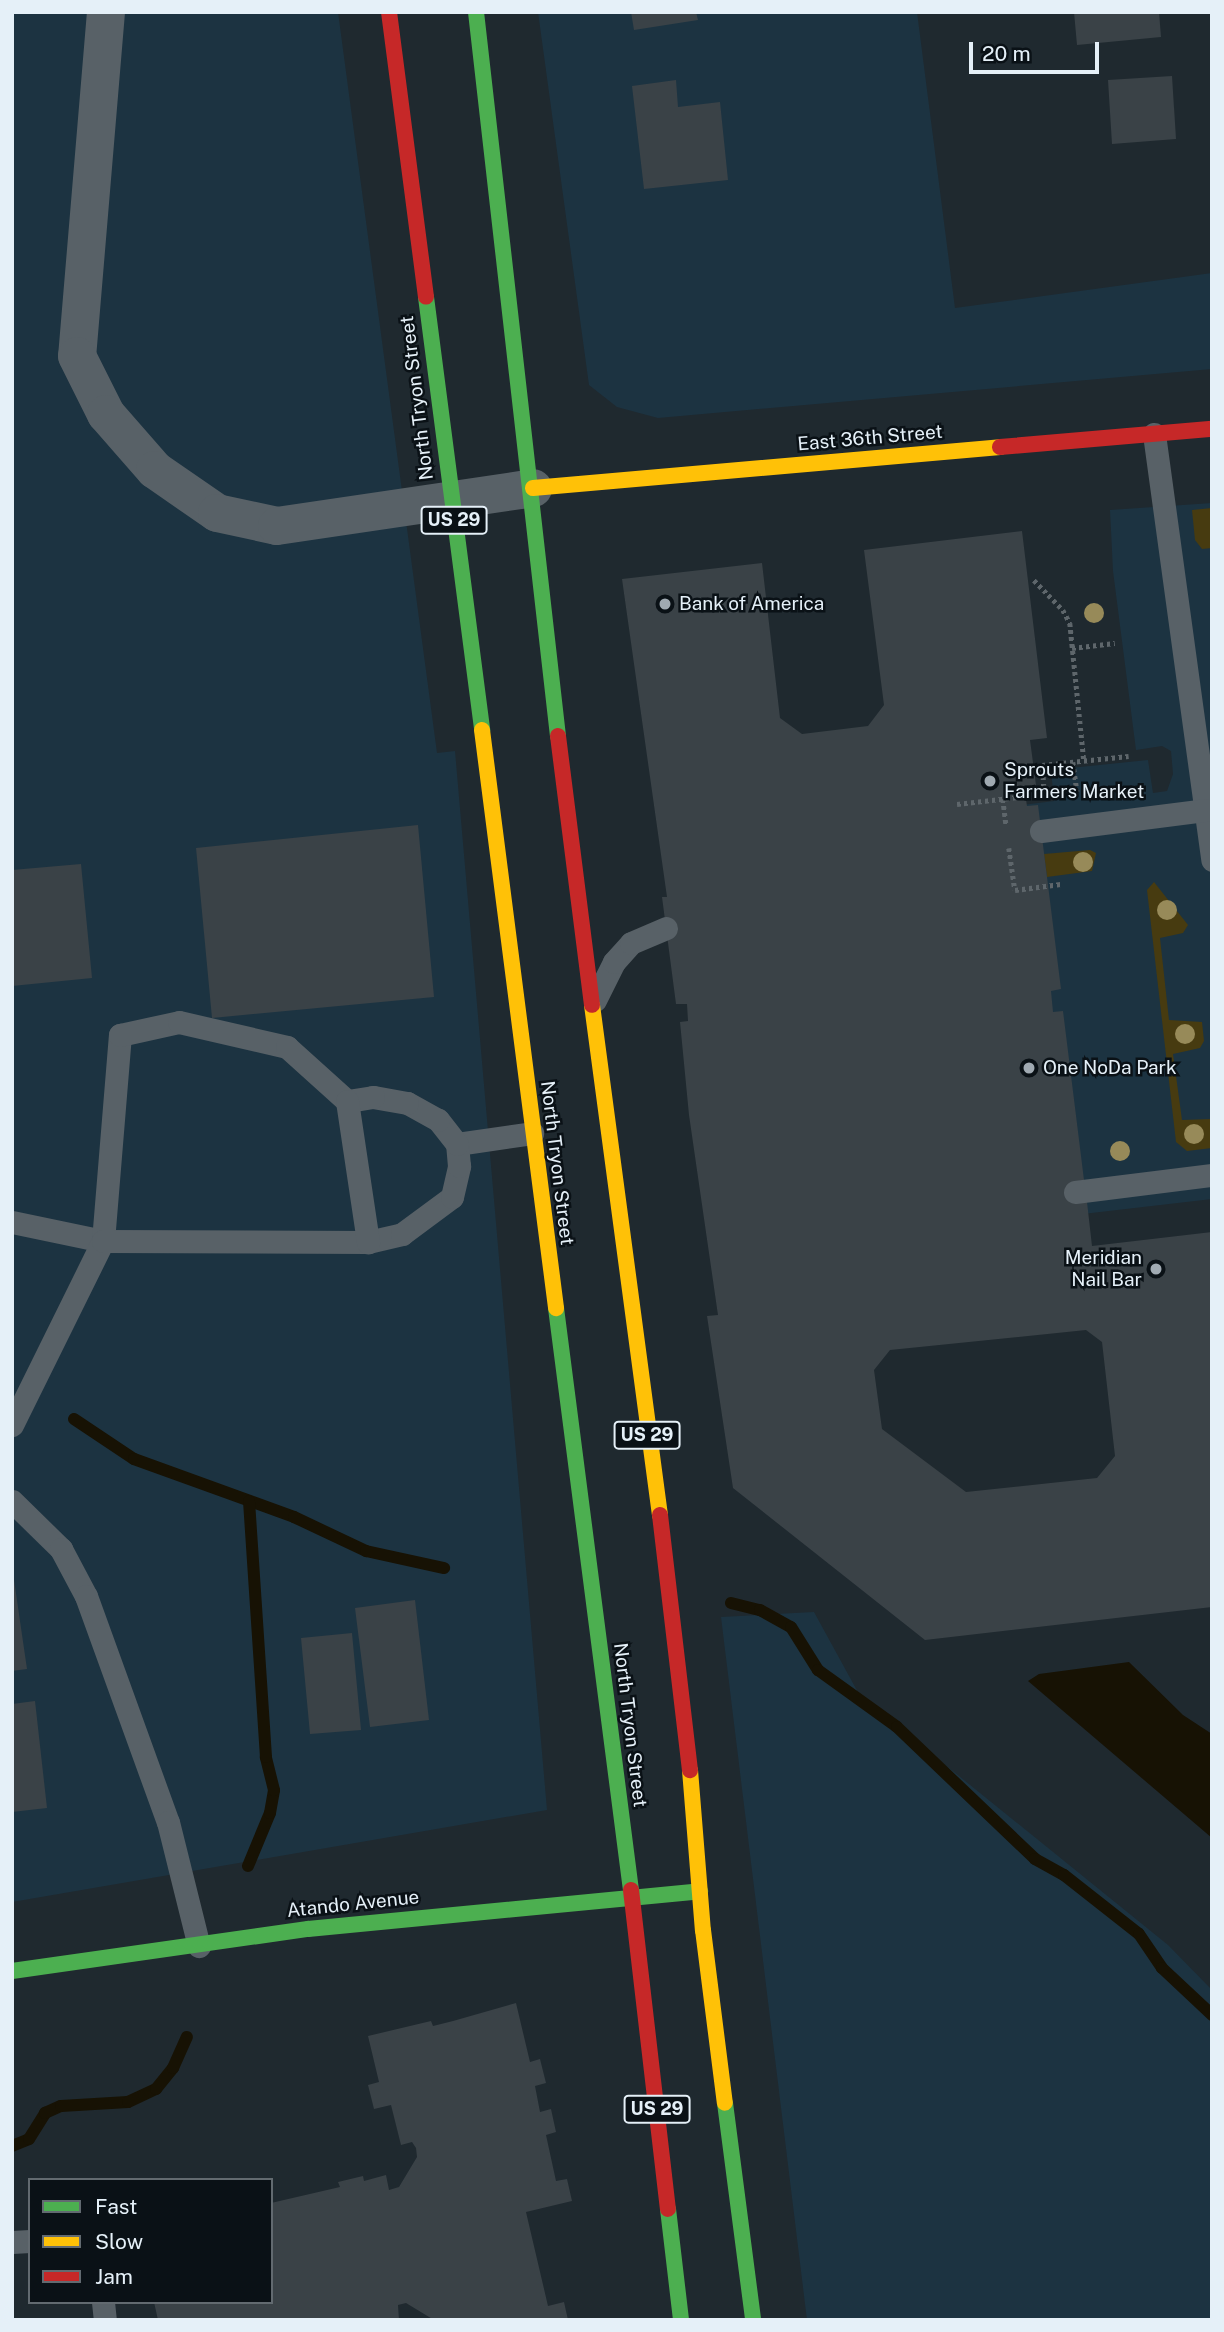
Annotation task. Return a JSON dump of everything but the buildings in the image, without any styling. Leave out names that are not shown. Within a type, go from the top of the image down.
[{"type":"main road","name":"North Tryon Street","points":[[389,12],[632,1897],[681,2320]]},
{"type":"main road","name":"US 29","points":[[476,12],[533,488],[560,760],[683,1692],[700,1891],[753,2320]]},
{"type":"main road","name":"East 36th Street","points":[[533,488],[1212,429]]},
{"type":"main road","name":"Atando Avenue","points":[[12,1971],[308,1929],[700,1891]]},
{"type":"street","points":[[106,12],[77,356],[106,414],[155,470],[217,513],[277,526],[533,488]]},
{"type":"lane","points":[[1154,433],[1212,860]]},
{"type":"lane","points":[[1041,831],[1205,810]]},
{"type":"lane","points":[[592,1010],[599,986],[631,943],[666,928]]},
{"type":"lane","points":[[12,1424],[103,1241],[120,1035],[179,1021],[287,1047],[347,1101],[368,1242]]},
{"type":"lane","points":[[12,1222],[103,1241],[368,1242],[402,1234],[452,1197],[459,1166],[457,1143],[438,1120],[407,1103],[373,1097],[347,1101]]},
{"type":"lane","points":[[457,1143],[532,1133]]},
{"type":"lane","points":[[1075,1192],[1212,1175]]},
{"type":"lane","points":[[12,1501],[61,1549],[86,1596],[168,1822],[198,1946]]},
{"type":"path","points":[[1034,580],[1063,610],[1072,648],[1083,760]]},
{"type":"path","points":[[1072,648],[1115,643]]},
{"type":"path","points":[[957,804],[1044,794],[1042,765],[1129,756]]},
{"type":"shaded area","points":[[12,12],[338,12],[437,753],[455,751],[547,1810],[12,1902]]},
{"type":"shaded area","points":[[538,12],[917,12],[955,308],[1212,273],[1212,369],[658,418],[617,407],[589,385]]},
{"type":"shaded area","points":[[1212,503],[1212,1199],[1006,1223],[956,813],[1054,801],[1051,770],[1148,760],[1153,793],[1167,791],[1173,774],[1171,751],[1162,746],[1136,750],[1113,571],[1110,510]]},
{"type":"shaded area","points":[[1212,508],[1212,548],[1202,549],[1195,540],[1192,510]]},
{"type":"shaded area","points":[[1090,850],[1096,853],[1092,871],[1047,877],[1044,854]]},
{"type":"shaded area","points":[[1154,882],[1188,925],[1183,933],[1160,938],[1169,1020],[1202,1022],[1204,1041],[1200,1048],[1173,1054],[1182,1120],[1212,1119],[1212,1148],[1187,1151],[1176,1142],[1147,890]]},
{"type":"shaded area","points":[[814,1612],[860,1696],[1168,1945],[1212,1990],[1212,2320],[807,2320],[721,1617]]},
{"type":"shaded area","points":[[1129,1662],[1183,1715],[1212,1734],[1212,1838],[1028,1681],[1039,1674]]},
{"type":"waterway","points":[[74,1419],[134,1459],[294,1517],[366,1551],[444,1568]]},
{"type":"waterway","points":[[248,1866],[270,1813],[274,1790],[266,1757],[249,1502]]},
{"type":"waterway","points":[[731,1603],[760,1610],[791,1627],[818,1670],[897,1727],[1035,1859],[1064,1875],[1139,1934],[1162,1968],[1212,2015]]},
{"type":"waterway","points":[[12,2146],[29,2139],[45,2113],[61,2106],[128,2102],[156,2089],[173,2068],[187,2037]]},
{"type":"traffic: fast","points":[[476,12],[558,736]]},
{"type":"traffic: fast","points":[[426,297],[482,730]]},
{"type":"traffic: fast","points":[[556,1308],[631,1890]]},
{"type":"traffic: fast","points":[[12,1971],[308,1929],[700,1891]]},
{"type":"traffic: fast","points":[[725,2103],[753,2320]]},
{"type":"traffic: fast","points":[[668,2209],[681,2320]]},
{"type":"traffic: slow","points":[[533,488],[1000,447]]},
{"type":"traffic: slow","points":[[482,730],[556,1308]]},
{"type":"traffic: slow","points":[[592,1005],[660,1515]]},
{"type":"traffic: slow","points":[[690,1770],[703,1930],[725,2103]]},
{"type":"traffic: jam","points":[[389,12],[426,297]]},
{"type":"traffic: jam","points":[[1000,447],[1212,429]]},
{"type":"traffic: jam","points":[[558,736],[592,1005]]},
{"type":"traffic: jam","points":[[660,1515],[690,1770]]},
{"type":"traffic: jam","points":[[631,1890],[668,2209]]},
{"type":"place","name":"Bank of America","points":[[665,604]]},
{"type":"place","name":"Sprouts Farmers Market","points":[[990,781]]},
{"type":"place","name":"One NoDa Park","points":[[1029,1068]]},
{"type":"place","name":"Meridian Nail Bar","points":[[1156,1269]]}]
